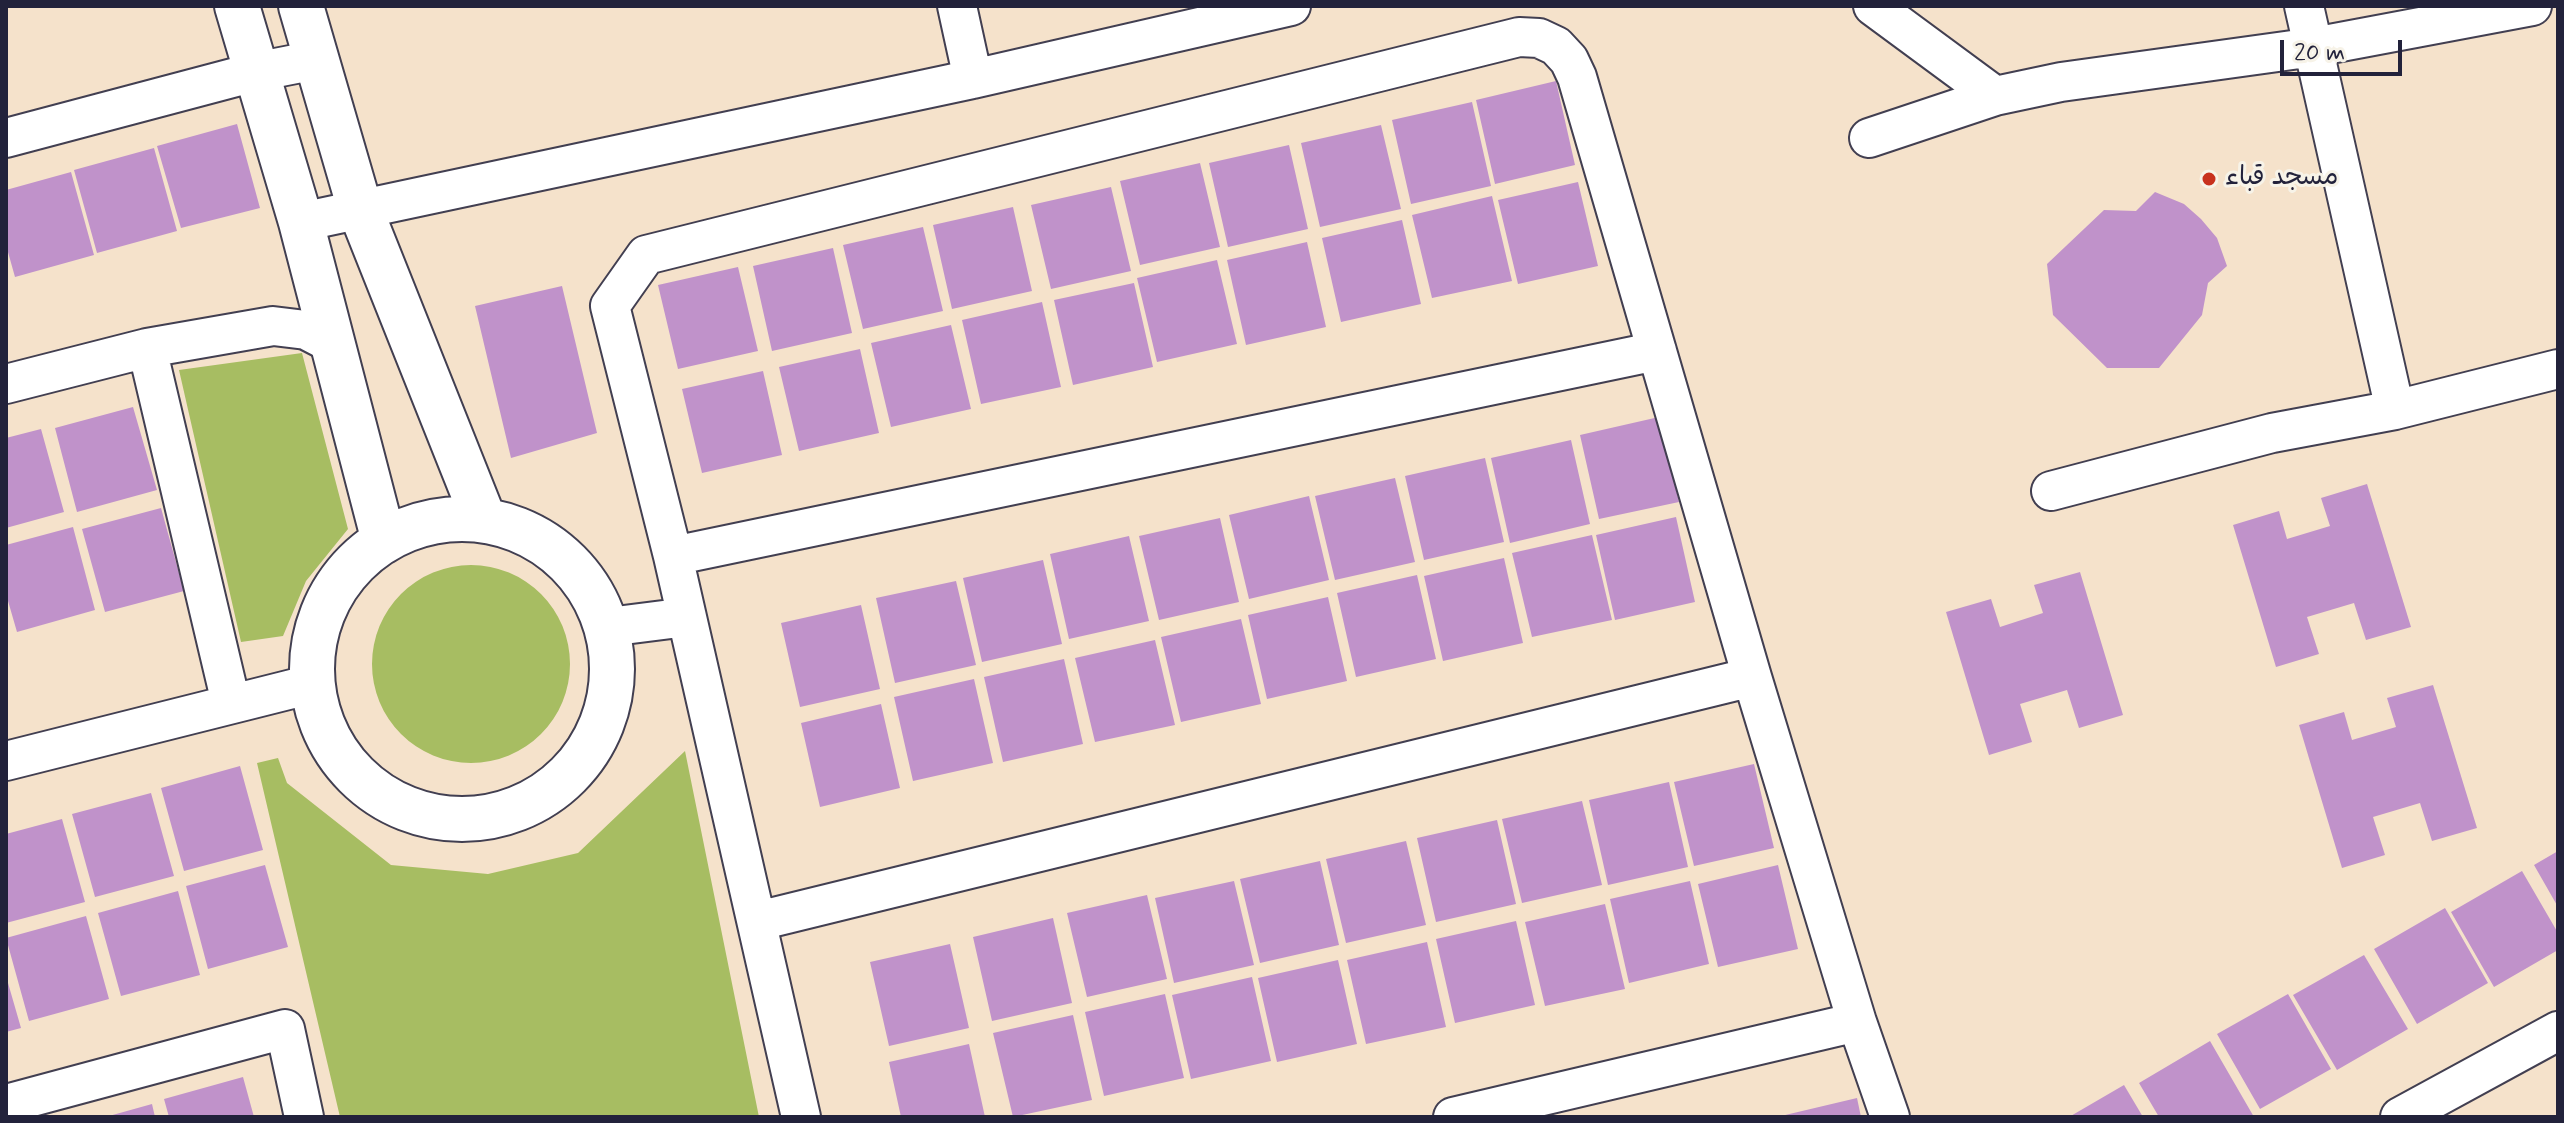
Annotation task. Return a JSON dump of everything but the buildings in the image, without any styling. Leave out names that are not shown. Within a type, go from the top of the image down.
[{"type":"street","points":[[237,6],[301,222],[384,541]]},
{"type":"street","points":[[301,6],[360,209],[484,520]]},
{"type":"street","points":[[957,6],[973,79]]},
{"type":"street","points":[[301,222],[973,79],[1291,6]]},
{"type":"street","points":[[1873,6],[1995,96]]},
{"type":"street","points":[[2304,6],[2395,410]]},
{"type":"street","points":[[1869,138],[1995,96],[2061,82],[2314,47],[2532,6]]},
{"type":"street","points":[[801,1117],[673,556],[610,306],[646,255],[1519,37],[1539,38],[1556,46],[1569,60],[1752,677],[1857,1022],[1890,1117]]},
{"type":"street","points":[[6,138],[255,72],[316,60]]},
{"type":"street","points":[[6,384],[147,348],[273,326],[306,330],[333,344]]},
{"type":"street","points":[[147,348],[231,703]]},
{"type":"street","points":[[673,556],[1657,351]]},
{"type":"street","points":[[2051,491],[2272,433],[2395,410],[2558,369]]},
{"type":"street","points":[[450,519],[484,520],[526,532],[562,556],[590,588],[608,627],[613,677],[603,726],[577,768],[538,801],[491,818],[441,819],[393,803],[353,774],[325,732],[312,684],[314,641],[327,602],[351,567],[384,541],[415,526],[450,519]]},
{"type":"street","points":[[608,627],[687,617]]},
{"type":"street","points":[[758,921],[1752,677]]},
{"type":"street","points":[[6,761],[312,684]]},
{"type":"street","points":[[1453,1117],[1857,1022]]},
{"type":"street","points":[[6,1104],[285,1029],[304,1117]]},
{"type":"street","points":[[2400,1117],[2558,1031]]},
{"type":"green space","points":[[302,353],[348,529],[306,581],[283,636],[241,642],[179,370]]},
{"type":"green space","points":[[471,565],[509,573],[541,594],[562,626],[570,664],[562,702],[541,734],[509,755],[471,763],[433,755],[401,734],[380,702],[372,664],[380,626],[401,594],[433,573]]},
{"type":"green space","points":[[685,751],[759,1117],[340,1117],[257,763],[278,758],[287,783],[391,865],[488,874],[578,853]]},
{"type":"place","name":"مسجد قباء","points":[[2209,179]]}]
